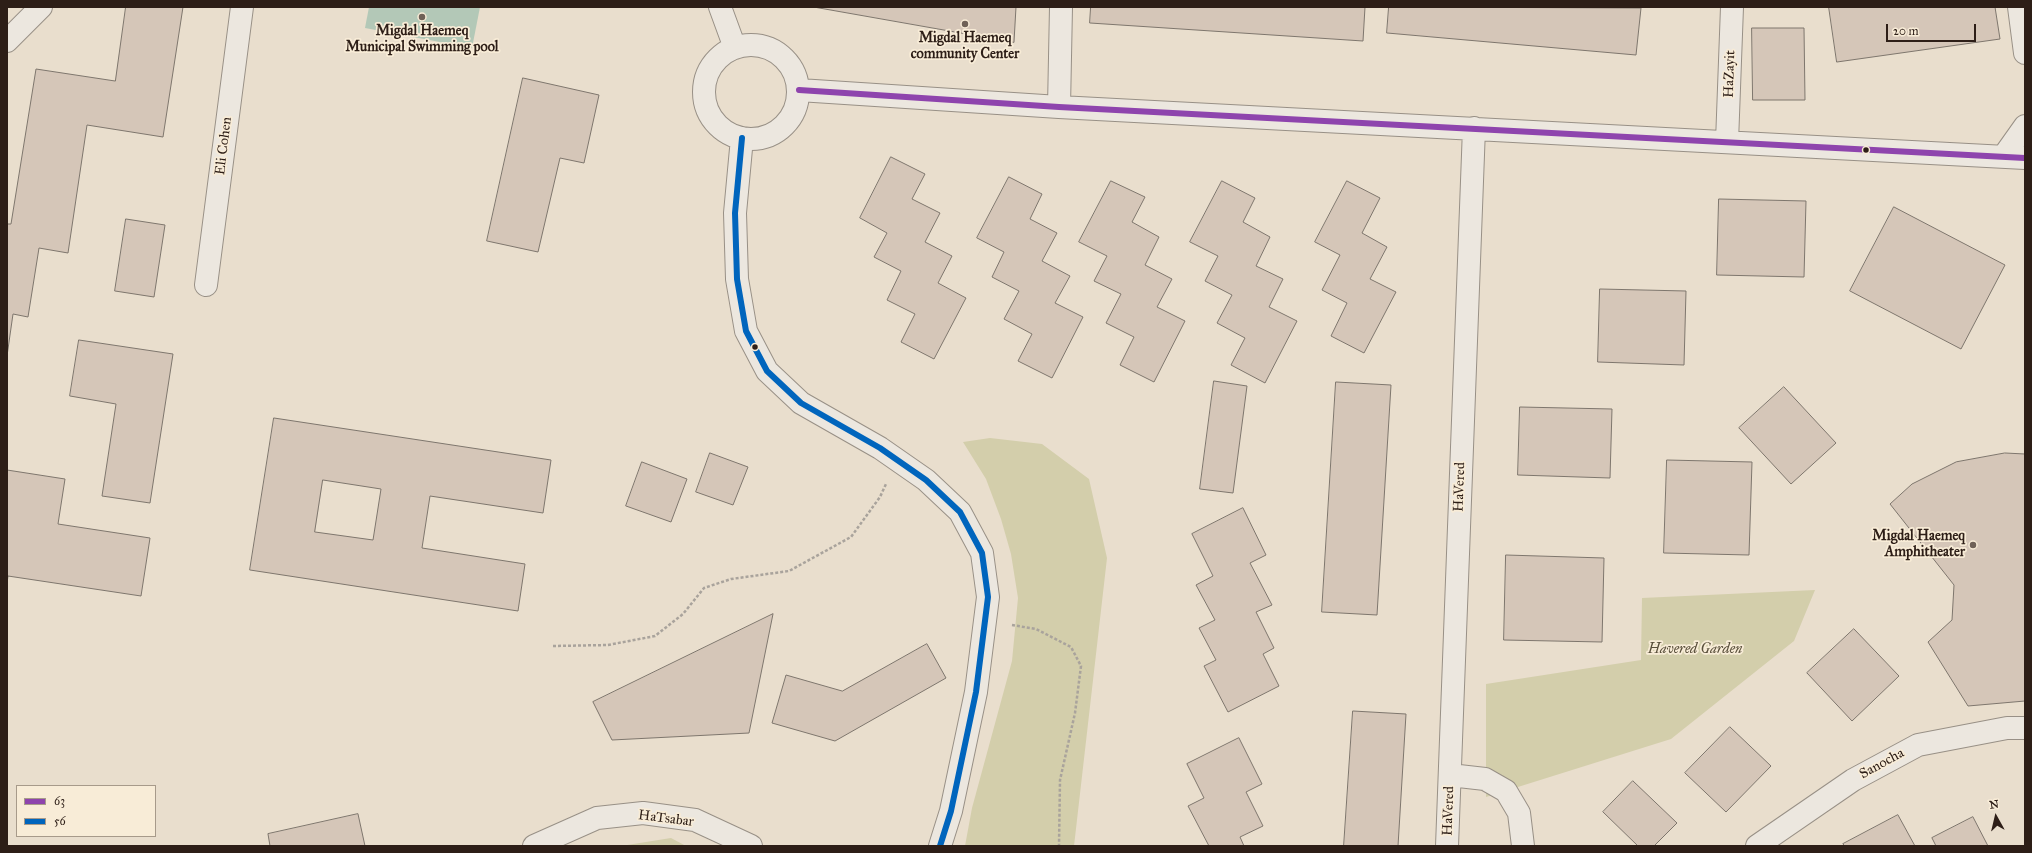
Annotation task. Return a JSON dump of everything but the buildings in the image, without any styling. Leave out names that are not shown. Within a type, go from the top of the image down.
[{"type":"street","points":[[7,41],[41,7]]},
{"type":"street","name":"Eli Cohen","points":[[206,284],[242,7]]},
{"type":"street","points":[[720,7],[735,48]]},
{"type":"street","points":[[1059,107],[1061,7]]},
{"type":"street","name":"HaZayit","points":[[1727,142],[1732,7]]},
{"type":"street","points":[[2019,7],[2025,53]]},
{"type":"street","points":[[747,45],[772,49],[783,56],[791,66],[799,90],[796,107],[788,122],[775,133],[759,138],[742,138],[730,134],[720,127],[706,108],[704,96],[708,72],[715,62],[724,53],[747,45]]},
{"type":"street","points":[[799,90],[1059,107],[2025,158]]},
{"type":"street","points":[[2003,157],[2025,126]]},
{"type":"street","name":"HaVered","points":[[1447,846],[1474,128]]},
{"type":"street","points":[[742,138],[735,213],[737,279],[746,331],[767,371],[801,404],[880,448],[926,480],[960,512],[982,553],[988,597],[976,692],[951,812],[940,846]]},
{"type":"street","name":"Sanocha","points":[[1758,846],[1853,780],[1918,745],[2007,728],[2025,728]]},
{"type":"street","points":[[1450,775],[1485,779],[1506,791],[1519,813],[1523,846]]},
{"type":"street","name":"HaTsabar","points":[[534,846],[597,818],[643,813],[695,820],[751,846]]},
{"type":"path","points":[[553,646],[608,645],[655,636],[683,614],[704,588],[731,579],[789,571],[851,537],[880,497],[898,461]]},
{"type":"path","points":[[985,621],[1036,629],[1071,646],[1081,666],[1075,713],[1060,780],[1059,846]]},
{"type":"green space","points":[[990,438],[1042,444],[1089,479],[1107,558],[1074,846],[965,846],[972,808],[1012,661],[1018,598],[1011,554],[1001,519],[986,479],[963,442]]},
{"type":"green space","name":"Havered Garden","points":[[1815,590],[1794,641],[1671,739],[1486,797],[1486,684],[1641,660],[1642,598]]},
{"type":"green space","points":[[671,838],[686,846],[621,846]]},
{"type":"shaded area","name":"Migdal Haemeq Municipal Swimming pool","points":[[369,7],[480,7],[472,48],[365,28]]},
{"type":"transit line","name":"63","points":[[799,90],[1059,107],[2025,158]]},
{"type":"transit line","name":"56","points":[[742,138],[735,213],[737,279],[746,331],[767,371],[801,403],[880,448],[926,480],[960,512],[982,553],[988,597],[976,692],[951,811],[940,846]]},
{"type":"place","name":"Migdal Haemeq Municipal Swimming pool","points":[[422,17]]},
{"type":"place","name":"Migdal Haemeq community Center","points":[[965,24]]},
{"type":"place","name":"Migdal Haemeq Amphitheater","points":[[1973,545]]}]
